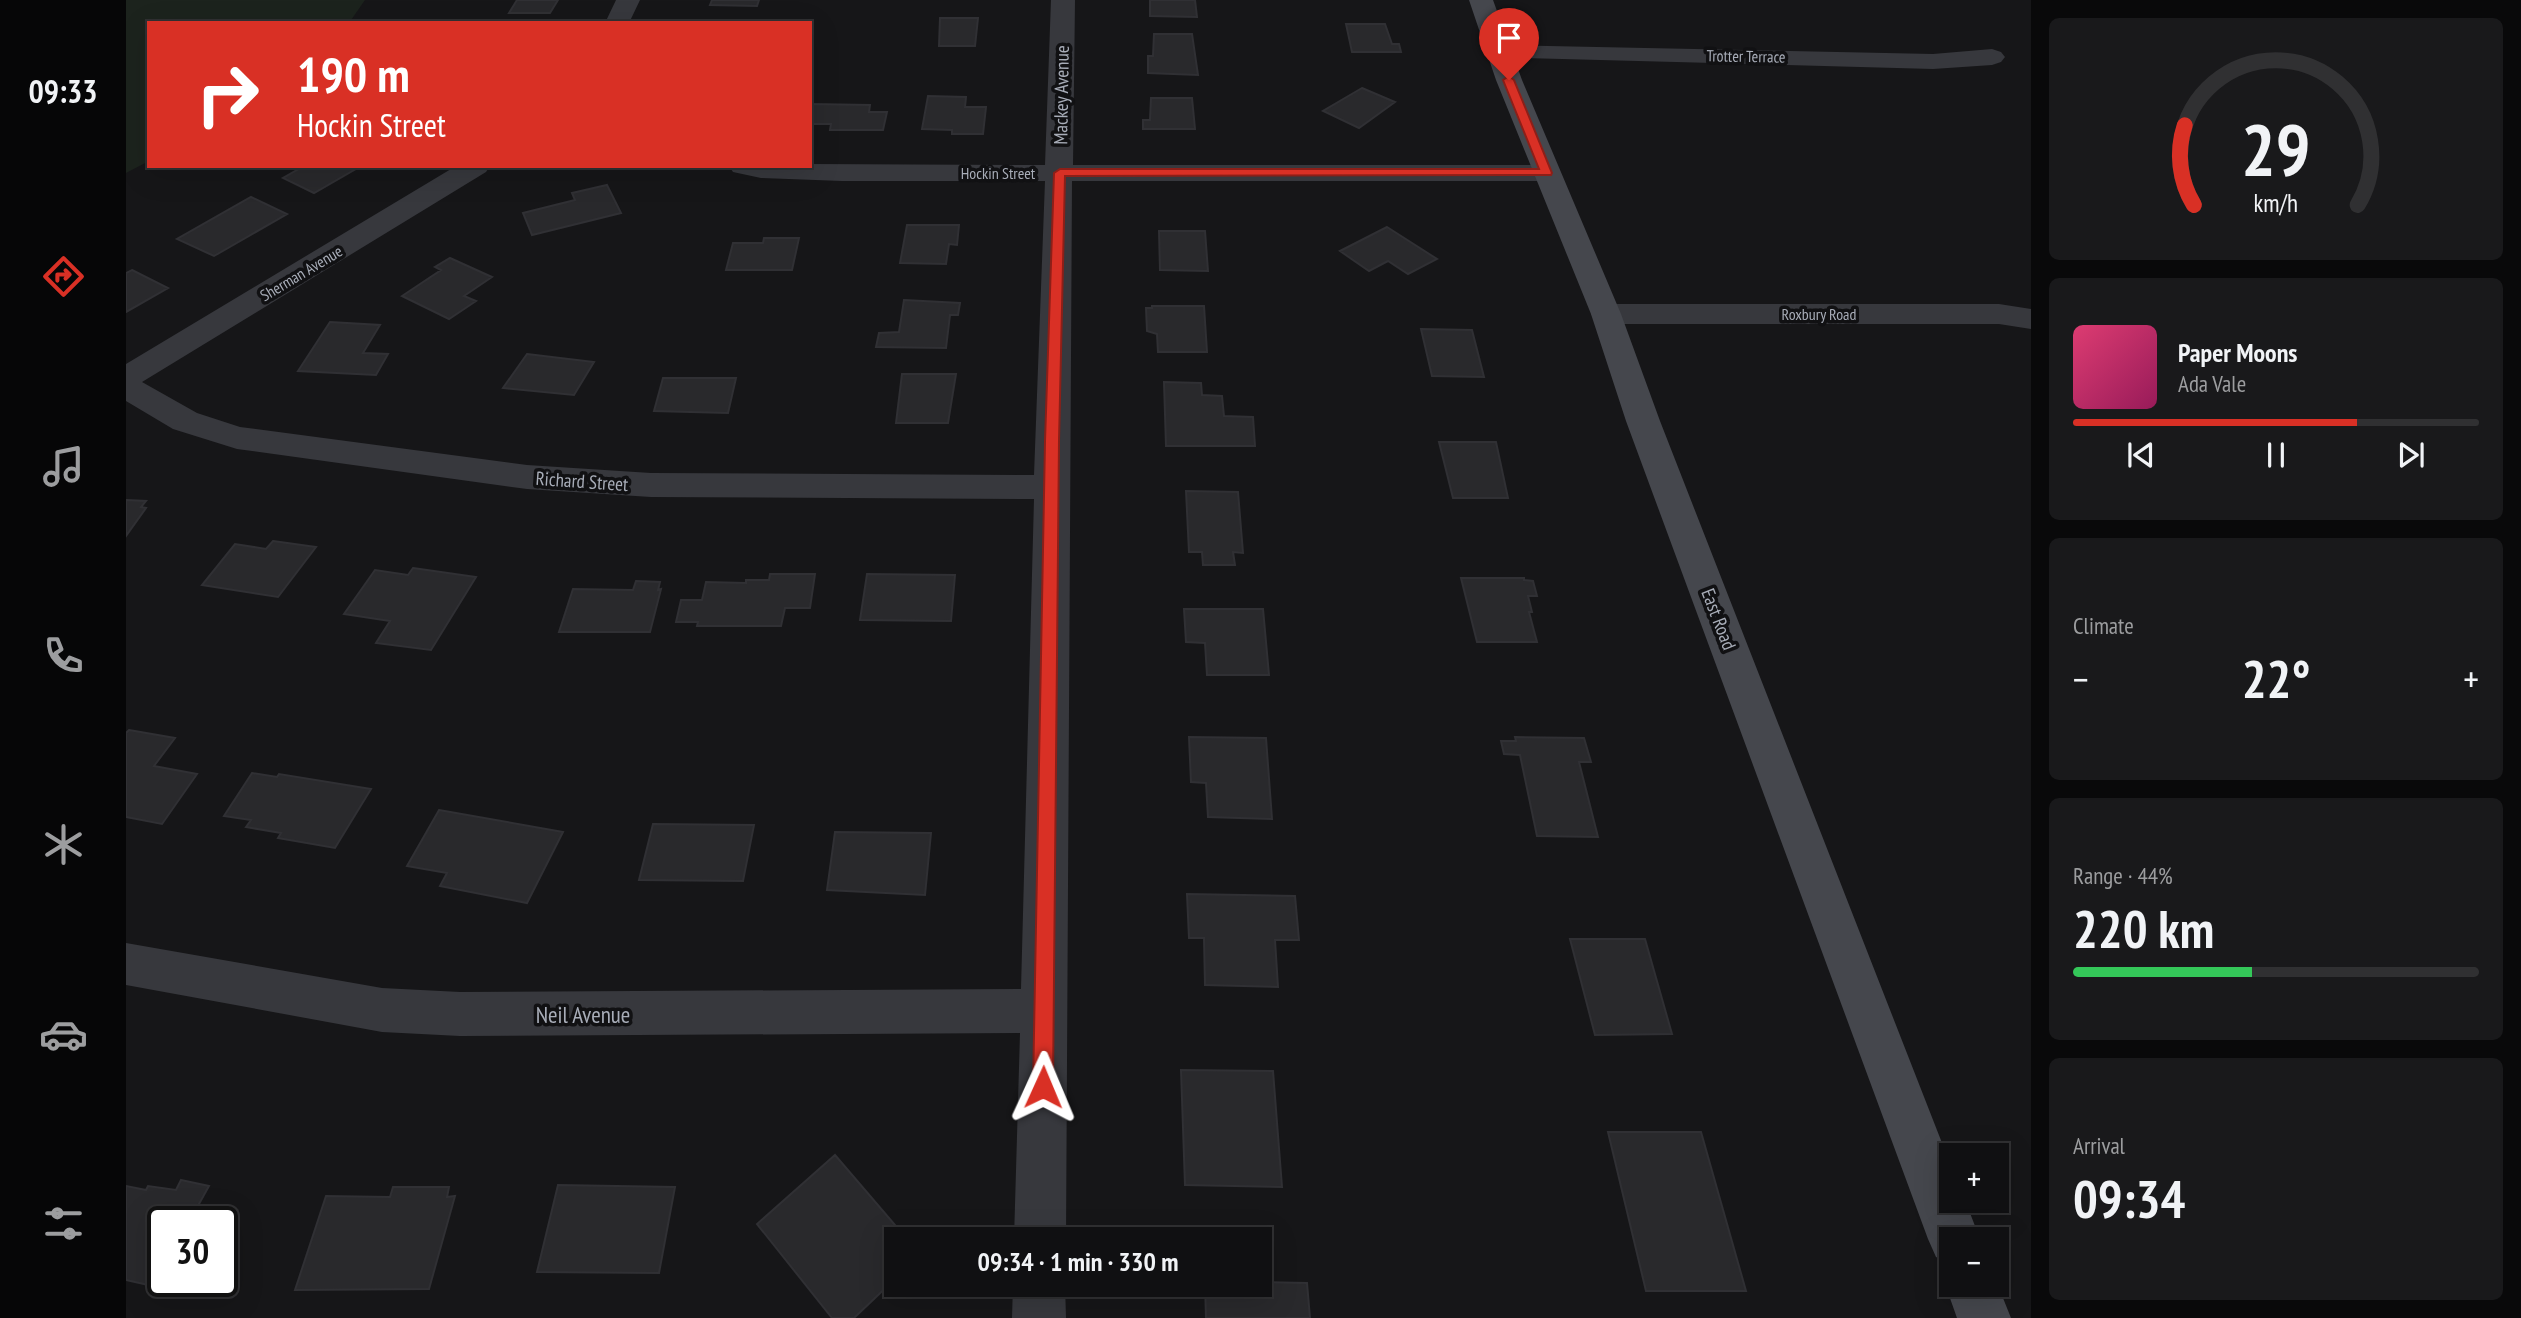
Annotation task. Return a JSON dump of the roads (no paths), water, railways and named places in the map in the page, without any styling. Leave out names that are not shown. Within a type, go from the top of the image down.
[{"type":"street","points":[[618,21],[628,0]]},
{"type":"street","name":"Mackey Avenue","points":[[1040,1227],[1063,0]]},
{"type":"street","name":"East Road","points":[[1481,0],[1546,173],[1606,314],[1643,421],[1949,1227]]},
{"type":"street","name":"Trotter Terrace","points":[[1499,52],[1917,62],[1970,61],[1992,57]]},
{"type":"street","name":"Sherman Avenue","points":[[126,378],[473,168]]},
{"type":"street","name":"Hockin Street","points":[[752,168],[842,173],[1546,173]]},
{"type":"street","name":"Roxbury Road","points":[[1606,314],[1999,314],[2031,319]]},
{"type":"street","name":"Richard Street","points":[[126,387],[185,421],[237,438],[527,477],[651,485],[1053,487]]},
{"type":"street","name":"Neil Avenue","points":[[126,964],[382,1010],[460,1014],[1044,1011]]},
{"type":"street","points":[[1039,1318],[1040,1297]]},
{"type":"street","points":[[1976,1297],[1984,1318]]}]
